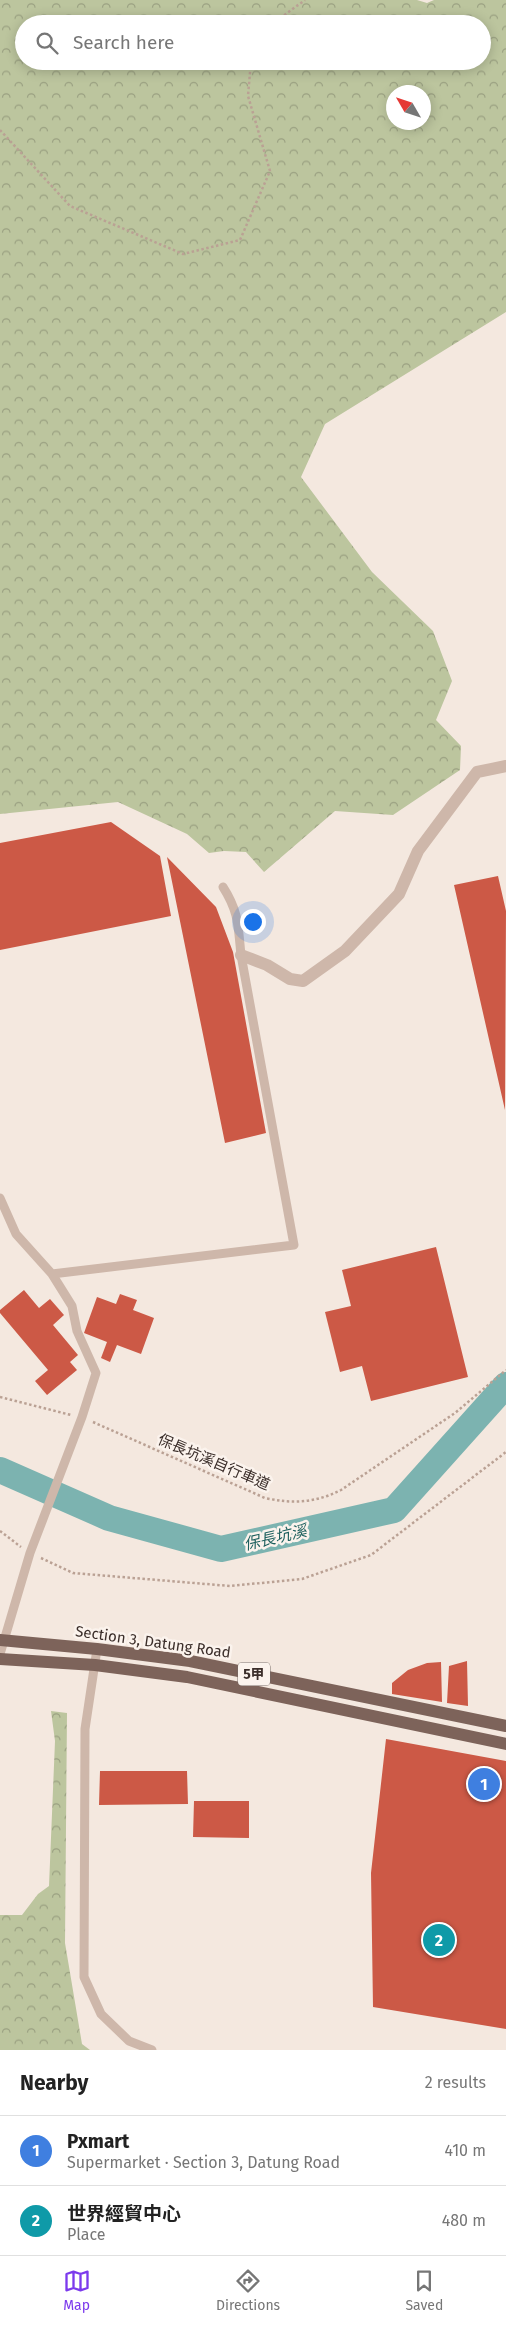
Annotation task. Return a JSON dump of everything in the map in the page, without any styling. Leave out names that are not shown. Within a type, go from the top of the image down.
[{"type":"main road","name":"Section 3, Datung Road","points":[[2,1640],[190,1661],[506,1726]]},
{"type":"main road","name":"Section 3, Datung Road","points":[[0,1659],[95,1665],[187,1677],[506,1744]]},
{"type":"street","points":[[241,955],[267,965],[290,979],[303,981],[316,974],[362,936],[399,894],[418,851],[477,772],[506,766]]},
{"type":"lane","points":[[52,1274],[294,1245],[241,955],[234,905],[223,887]]},
{"type":"lane","points":[[0,1198],[16,1234],[52,1274],[72,1306],[77,1332],[96,1372],[82,1417],[30,1553],[2,1640],[0,1654]]},
{"type":"lane","points":[[96,1649],[84,1728],[84,1977],[101,2014],[129,2040],[152,2050]]},
{"type":"path","points":[[284,15],[305,0]]},
{"type":"path","points":[[0,130],[70,206],[183,254],[240,240],[270,172],[248,96],[250,70]]},
{"type":"path","name":"保長坑溪自行車道","points":[[0,1397],[82,1417],[265,1498],[286,1502],[306,1502],[324,1498],[342,1490],[455,1413],[506,1370]]},
{"type":"path","points":[[0,1531],[30,1553],[73,1573],[230,1586],[302,1578],[371,1555],[506,1452]]},
{"type":"green space","points":[[0,0],[417,0],[427,3],[434,0],[506,0],[506,312],[325,424],[301,477],[372,572],[433,631],[452,681],[436,720],[461,746],[460,770],[393,815],[335,811],[264,872],[246,852],[224,851],[209,853],[187,834],[118,802],[0,814]]},
{"type":"green space","points":[[51,1711],[67,1713],[65,1943],[82,2044],[90,2050],[0,2050],[0,1915],[22,1915],[38,1894],[49,1886],[55,1741]]},
{"type":"building","points":[[111,822],[160,856],[171,916],[0,950],[0,843]]},
{"type":"building","points":[[167,857],[216,907],[233,952],[266,1133],[225,1143]]},
{"type":"building","points":[[498,876],[506,911],[505,1110],[454,885]]},
{"type":"building","points":[[436,1247],[468,1377],[371,1401],[362,1366],[340,1372],[325,1312],[351,1306],[342,1270]]},
{"type":"building","points":[[24,1290],[39,1308],[50,1299],[64,1315],[53,1325],[78,1355],[70,1362],[77,1370],[47,1395],[35,1381],[48,1370],[0,1313],[0,1310]]},
{"type":"building","points":[[120,1294],[137,1300],[133,1310],[154,1318],[141,1354],[117,1345],[110,1362],[101,1358],[107,1342],[84,1333],[97,1297],[116,1304]]},
{"type":"building","points":[[467,1661],[468,1706],[447,1703],[449,1666]]},
{"type":"building","points":[[441,1662],[442,1702],[392,1694],[392,1683],[408,1670],[427,1663]]},
{"type":"building","points":[[386,1739],[506,1761],[506,2029],[373,2007],[371,1873]]},
{"type":"building","points":[[100,1771],[187,1771],[188,1804],[99,1805]]},
{"type":"building","points":[[194,1801],[249,1801],[249,1838],[193,1837]]},
{"type":"waterway","name":"保長坑溪","points":[[0,1470],[109,1518],[221,1549],[394,1510],[506,1385]]},
{"type":"place","name":"Pxmart","points":[[484,1784]]},
{"type":"place","name":"世界經貿中心","points":[[439,1940]]}]
